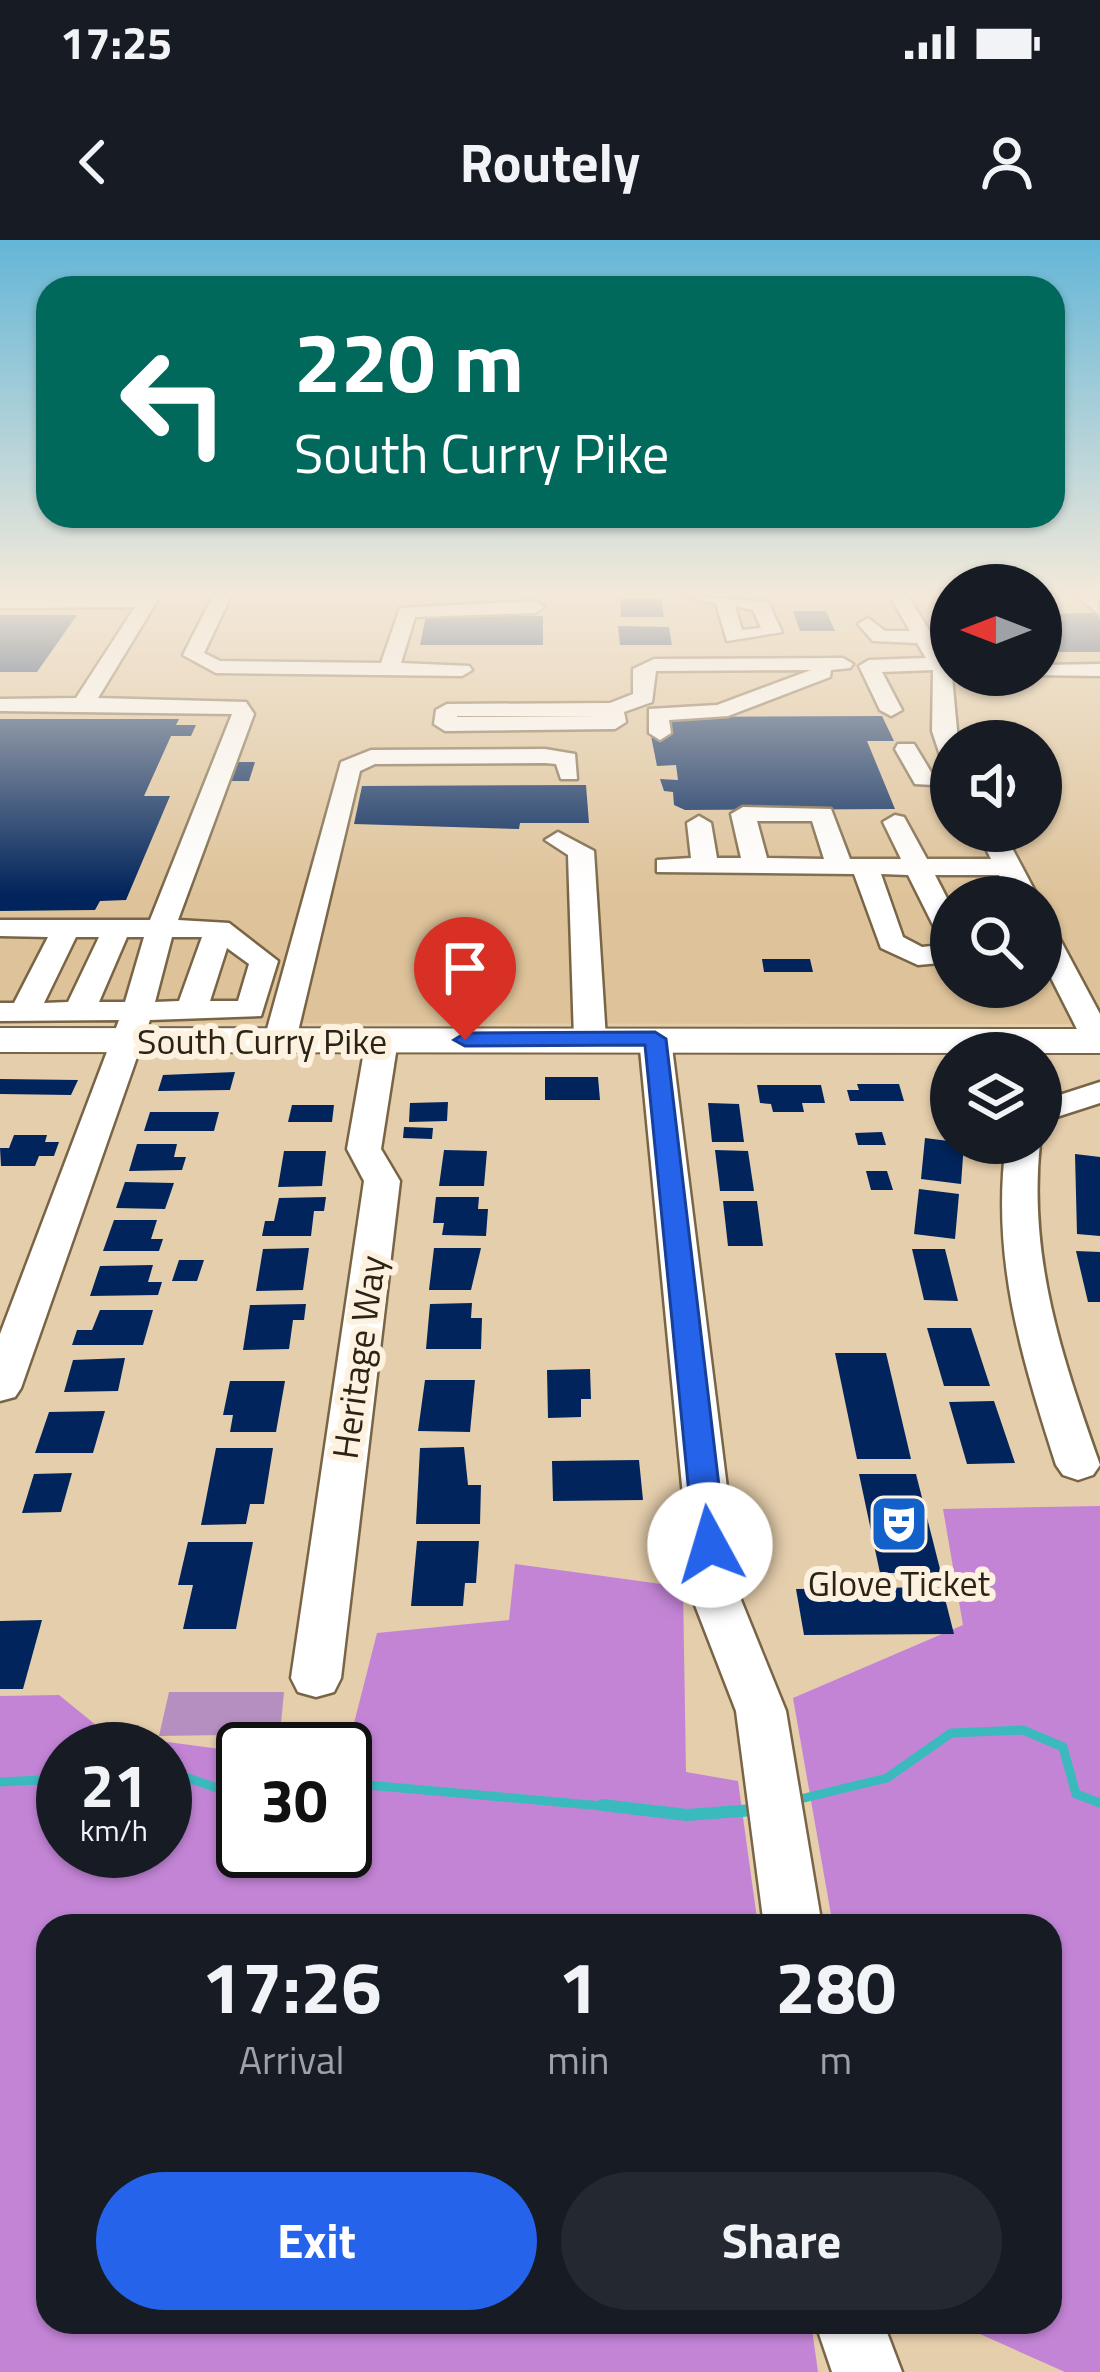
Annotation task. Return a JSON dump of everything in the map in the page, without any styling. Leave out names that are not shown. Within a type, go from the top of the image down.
[{"type":"main road","name":"South Curry Pike","points":[[8,1021],[134,1026],[280,1040],[1100,1042]]},
{"type":"street","points":[[83,704],[88,695]]},
{"type":"street","points":[[613,710],[615,722],[445,724],[447,710],[613,710],[644,695]]},
{"type":"street","points":[[660,733],[657,714],[721,711],[770,695]]},
{"type":"street","points":[[883,695],[891,710]]},
{"type":"street","points":[[0,705],[212,704],[238,707],[243,714],[161,928],[134,1026],[0,1388]]},
{"type":"street","points":[[906,749],[923,778],[930,778]]},
{"type":"street","points":[[280,1040],[349,767],[371,757],[545,756],[567,759],[568,774]]},
{"type":"street","points":[[756,866],[743,814],[822,814],[890,942],[918,956],[930,955]]},
{"type":"street","points":[[790,814],[806,866]]},
{"type":"street","points":[[895,822],[930,891]]},
{"type":"street","points":[[699,823],[705,866]]},
{"type":"street","points":[[558,840],[580,851],[590,1039]]},
{"type":"street","points":[[1001,852],[1014,876]]},
{"type":"street","points":[[666,866],[1009,867]]},
{"type":"street","points":[[0,956],[8,928],[219,928],[263,961],[250,1010],[191,1012],[134,1026],[79,1012],[8,1021]]},
{"type":"street","points":[[8,1021],[66,928]]},
{"type":"street","points":[[79,1012],[117,928]]},
{"type":"street","points":[[191,1012],[219,928]]},
{"type":"street","points":[[1062,969],[1100,1042]]},
{"type":"street","points":[[655,1039],[717,1600],[761,1711],[791,1914]]},
{"type":"street","name":"Heritage Way","points":[[316,1678],[382,1181],[364,1149],[382,1040]]},
{"type":"street","points":[[1062,1105],[1100,1092]]},
{"type":"street","points":[[1021,1164],[1014,1242],[1030,1320],[1078,1465]]},
{"type":"street","points":[[853,2334],[867,2372]]},
{"type":"shaded area","points":[[0,695],[1100,695],[1100,1024],[0,1023]]},
{"type":"shaded area","points":[[1100,1506],[1100,2372],[1065,2372],[980,2334],[1062,2334],[1062,1914],[831,1914],[793,1698],[963,1625],[943,1509]]},
{"type":"shaded area","points":[[515,1564],[683,1587],[686,1772],[738,1781],[756,1914],[36,1914],[36,2334],[813,2334],[818,2372],[0,2372],[0,1696],[59,1695],[92,1722],[36,1722],[36,1878],[192,1878],[192,1745],[216,1748],[216,1878],[372,1878],[372,1722],[354,1722],[377,1633],[509,1620]]},
{"type":"shaded area","points":[[169,1692],[284,1692],[281,1722],[216,1722],[216,1735],[192,1735],[192,1722],[162,1722]]},
{"type":"building","points":[[882,716],[894,741],[867,741],[895,809],[685,810],[674,805],[673,792],[664,791],[660,779],[678,780],[676,765],[657,766],[651,736],[671,736],[667,717]]},
{"type":"building","points":[[0,719],[179,719],[176,725],[196,725],[191,736],[171,736],[144,796],[170,796],[126,900],[100,901],[95,910],[0,911]]},
{"type":"building","points":[[234,762],[255,762],[249,781],[227,781]]},
{"type":"building","points":[[586,785],[589,823],[520,823],[519,829],[354,824],[362,786]]},
{"type":"building","points":[[762,959],[810,959],[813,972],[764,972]]},
{"type":"building","points":[[235,1072],[230,1090],[158,1091],[163,1075]]},
{"type":"building","points":[[545,1077],[598,1077],[600,1100],[545,1100]]},
{"type":"building","points":[[0,1079],[78,1080],[71,1095],[0,1094]]},
{"type":"building","points":[[857,1084],[899,1084],[904,1101],[850,1101],[847,1090],[859,1090]]},
{"type":"building","points":[[757,1085],[821,1085],[825,1103],[802,1103],[804,1112],[773,1112],[771,1104],[760,1103]]},
{"type":"building","points":[[448,1102],[447,1121],[409,1122],[410,1103]]},
{"type":"building","points":[[708,1103],[739,1104],[744,1142],[712,1142]]},
{"type":"building","points":[[292,1105],[334,1105],[332,1122],[288,1122]]},
{"type":"building","points":[[150,1112],[219,1112],[214,1131],[144,1131]]},
{"type":"building","points":[[404,1127],[433,1128],[432,1139],[403,1138]]},
{"type":"building","points":[[882,1132],[886,1145],[858,1145],[855,1133]]},
{"type":"building","points":[[14,1135],[47,1135],[45,1142],[59,1142],[54,1156],[39,1156],[35,1166],[1,1166],[0,1148],[9,1148]]},
{"type":"building","points":[[925,1138],[930,1139],[930,1164],[962,1164],[961,1184],[921,1179]]},
{"type":"building","points":[[137,1144],[177,1144],[174,1157],[186,1157],[182,1170],[129,1171]]},
{"type":"building","points":[[444,1150],[487,1151],[484,1186],[439,1186]]},
{"type":"building","points":[[715,1150],[748,1151],[754,1191],[720,1191]]},
{"type":"building","points":[[284,1151],[326,1151],[322,1186],[278,1187]]},
{"type":"building","points":[[1075,1154],[1100,1157],[1100,1236],[1077,1234]]},
{"type":"building","points":[[866,1171],[887,1171],[893,1190],[871,1190]]},
{"type":"building","points":[[125,1182],[174,1183],[165,1209],[116,1208]]},
{"type":"building","points":[[919,1189],[959,1194],[955,1239],[914,1234]]},
{"type":"building","points":[[326,1197],[324,1211],[314,1211],[311,1236],[262,1236],[265,1221],[274,1221],[279,1198]]},
{"type":"building","points":[[436,1197],[479,1197],[478,1209],[488,1209],[486,1236],[442,1235],[444,1223],[433,1223]]},
{"type":"building","points":[[723,1201],[757,1201],[763,1246],[728,1246]]},
{"type":"building","points":[[114,1220],[157,1220],[151,1239],[163,1239],[159,1251],[103,1251]]},
{"type":"building","points":[[309,1248],[303,1290],[256,1291],[263,1249]]},
{"type":"building","points":[[434,1248],[481,1248],[471,1290],[429,1290]]},
{"type":"building","points":[[912,1249],[945,1249],[958,1301],[924,1300]]},
{"type":"building","points":[[1076,1251],[1100,1252],[1100,1302],[1088,1302]]},
{"type":"building","points":[[179,1260],[204,1260],[197,1281],[172,1281]]},
{"type":"building","points":[[153,1265],[148,1282],[162,1282],[158,1295],[90,1296],[100,1266]]},
{"type":"building","points":[[472,1303],[471,1318],[482,1318],[481,1349],[426,1349],[430,1304]]},
{"type":"building","points":[[306,1304],[304,1320],[293,1320],[289,1349],[243,1350],[250,1305]]},
{"type":"building","points":[[100,1310],[153,1310],[143,1345],[72,1345],[77,1330],[92,1330]]},
{"type":"building","points":[[927,1328],[971,1328],[990,1386],[944,1386]]},
{"type":"building","points":[[835,1353],[886,1353],[911,1459],[857,1459]]},
{"type":"building","points":[[125,1358],[118,1391],[64,1392],[73,1360]]},
{"type":"building","points":[[590,1369],[591,1399],[581,1399],[581,1417],[548,1418],[547,1370]]},
{"type":"building","points":[[425,1380],[475,1380],[470,1432],[418,1431]]},
{"type":"building","points":[[230,1381],[285,1381],[276,1432],[230,1432],[233,1415],[223,1415]]},
{"type":"building","points":[[994,1401],[1015,1463],[967,1464],[949,1402]]},
{"type":"building","points":[[105,1411],[93,1453],[35,1453],[49,1412]]},
{"type":"building","points":[[464,1447],[468,1485],[481,1485],[480,1524],[416,1524],[420,1448]]},
{"type":"building","points":[[216,1448],[273,1448],[264,1504],[250,1504],[246,1524],[201,1525]]},
{"type":"building","points":[[639,1460],[643,1500],[553,1501],[552,1461]]},
{"type":"building","points":[[72,1473],[61,1512],[22,1513],[34,1474]]},
{"type":"building","name":"Glove Ticket","points":[[859,1474],[916,1474],[941,1573],[880,1573]]},
{"type":"building","points":[[417,1541],[479,1541],[476,1583],[465,1583],[463,1606],[411,1606]]},
{"type":"building","points":[[188,1542],[253,1542],[236,1629],[183,1629],[193,1585],[178,1585]]},
{"type":"building","points":[[942,1587],[954,1634],[804,1635],[796,1589]]},
{"type":"building","points":[[42,1620],[23,1689],[0,1689],[0,1621]]},
{"type":"waterway","points":[[792,1801],[887,1778],[951,1733],[1023,1730],[1063,1747],[1076,1794],[1100,1803]]},
{"type":"waterway","points":[[192,1779],[216,1788]]},
{"type":"waterway","points":[[0,1782],[36,1780]]},
{"type":"waterway","points":[[372,1785],[624,1808]]},
{"type":"waterway","points":[[602,1805],[687,1815],[754,1810]]},
{"type":"place","name":"Glove Ticket","points":[[899,1524]]},
{"type":"route","points":[[465,1040],[655,1039],[710,1545]]}]
